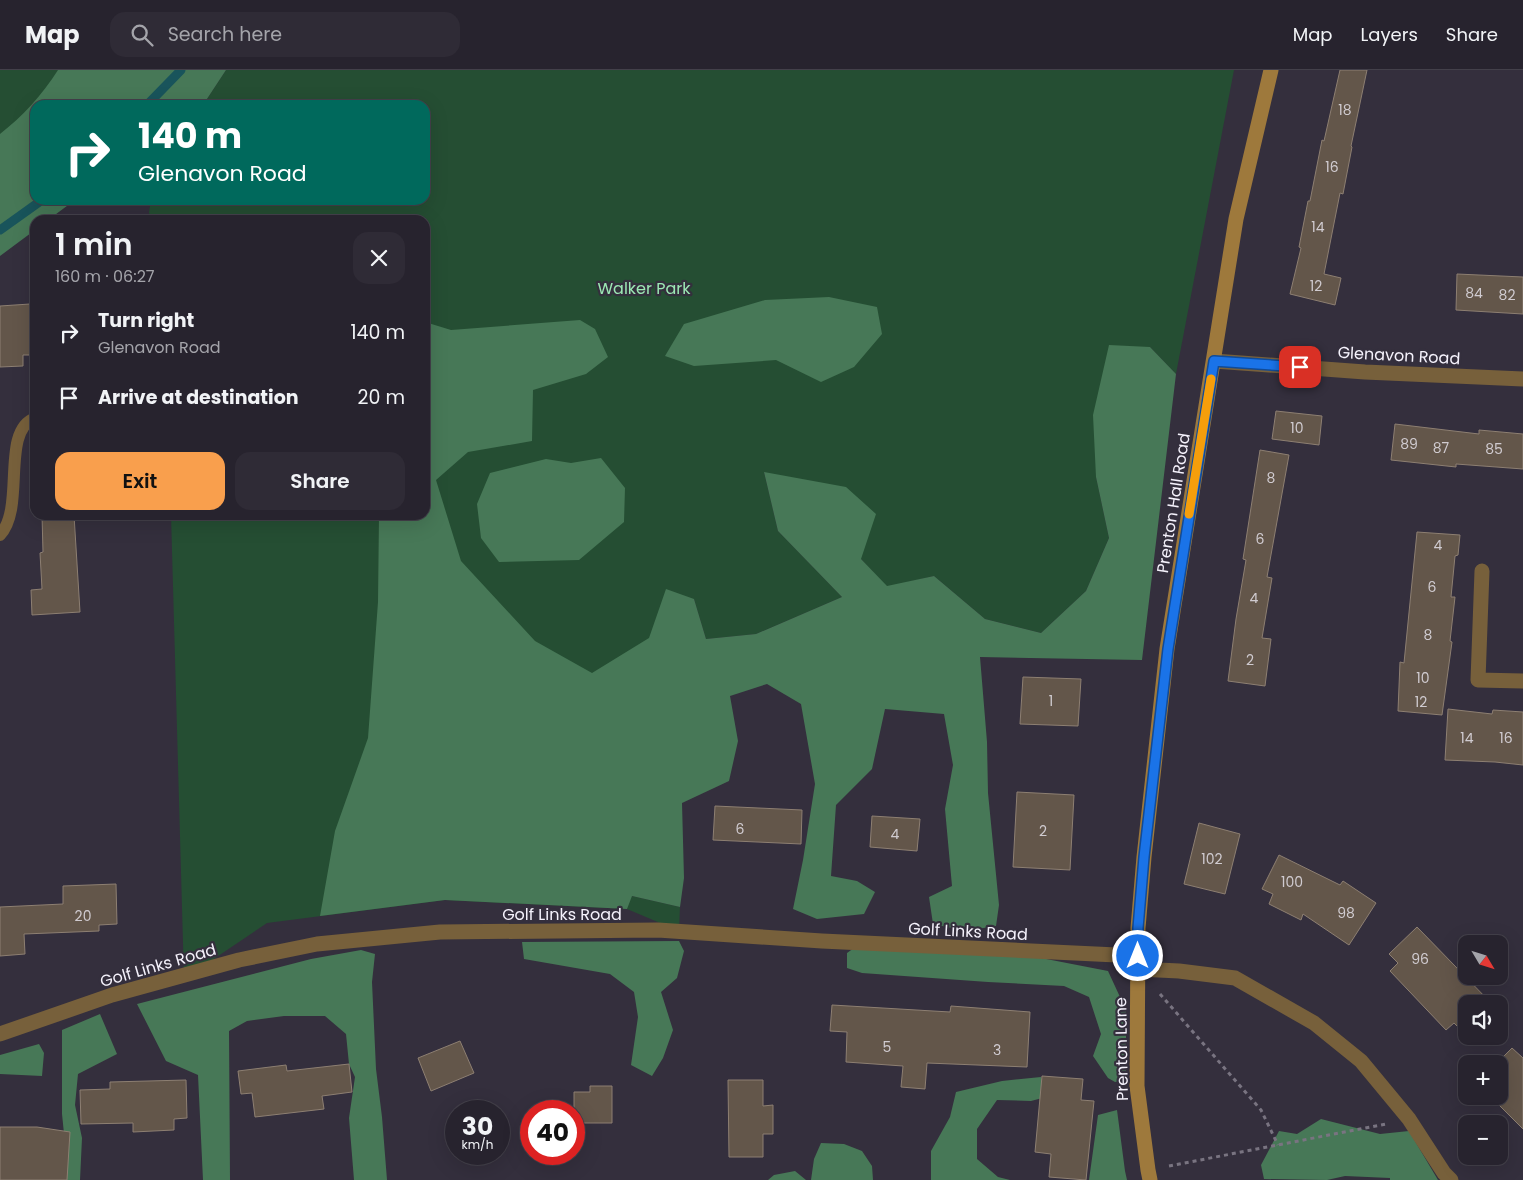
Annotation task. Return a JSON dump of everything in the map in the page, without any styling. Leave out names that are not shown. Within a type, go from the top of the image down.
[{"type":"street","name":"Prenton Hall Road","points":[[1138,957],[1138,928],[1144,857],[1168,649],[1236,219],[1271,70]]},
{"type":"street","name":"Glenavon Road","points":[[1214,361],[1364,372],[1523,379]]},
{"type":"street","points":[[1482,570],[1478,680],[1523,681]]},
{"type":"street","name":"Golf Links Road","points":[[0,1034],[112,995],[239,960],[316,944],[440,932],[658,930],[822,942],[1138,957],[1179,971],[1235,978],[1314,1023],[1361,1061],[1409,1119],[1444,1173],[1451,1180]]},
{"type":"street","name":"Prenton Lane","points":[[1138,957],[1137,1086],[1149,1175]]},
{"type":"lane","points":[[0,535],[4,530],[9,515],[11,498],[10,468],[13,440],[20,426],[30,420]]},
{"type":"path","points":[[1138,957],[1261,1110],[1278,1144]]},
{"type":"path","points":[[1149,1175],[1278,1144],[1409,1119]]},
{"type":"green space","points":[[0,70],[183,70],[56,100],[30,100],[31,205],[0,244]]},
{"type":"green space","points":[[58,70],[226,70],[206,100],[36,100]]},
{"type":"green space","name":"Walker Park","points":[[226,70],[1234,70],[1176,374],[1150,347],[1096,477],[1109,538],[1086,591],[1041,633],[985,619],[934,576],[887,587],[861,559],[764,472],[778,531],[842,597],[756,634],[706,639],[694,599],[632,896],[680,907],[679,931],[627,909],[445,900],[267,923],[184,979],[171,520],[430,520],[430,215],[149,215],[149,212],[150,205],[430,205],[430,100],[206,100]]},
{"type":"green space","points":[[30,107],[30,205],[68,205],[55,215],[30,215],[30,234],[0,256],[0,134]]},
{"type":"green space","points":[[829,297],[877,307],[882,334],[854,367],[821,382],[776,360],[694,366],[665,356],[684,324],[765,300]]},
{"type":"green space","points":[[580,320],[595,329],[608,357],[586,374],[533,390],[532,441],[468,452],[436,480],[461,561],[535,641],[592,673],[649,638],[666,589],[694,599],[706,639],[756,634],[842,597],[778,531],[764,472],[846,487],[876,514],[861,559],[887,586],[934,576],[985,619],[1041,633],[1086,591],[1109,538],[1096,477],[1093,415],[1109,345],[1150,347],[1176,374],[1142,660],[980,657],[987,742],[988,793],[999,905],[996,926],[965,931],[933,924],[929,897],[952,886],[945,809],[953,765],[944,714],[885,709],[872,769],[836,805],[831,876],[857,881],[875,892],[864,914],[817,919],[793,909],[815,784],[801,704],[767,684],[730,696],[738,741],[729,781],[682,803],[684,878],[680,907],[632,896],[627,909],[445,900],[320,916],[335,831],[368,738],[378,602],[379,520],[430,520],[430,324],[451,330]]},
{"type":"green space","points":[[601,458],[625,488],[624,522],[579,560],[499,562],[481,538],[477,504],[490,473],[546,459],[571,463]]},
{"type":"green space","points":[[679,941],[684,951],[677,978],[661,992],[673,1030],[663,1058],[652,1076],[631,1065],[638,1017],[634,992],[610,974],[524,959],[522,942]]},
{"type":"green space","points":[[854,948],[1036,957],[1108,971],[1126,1010],[1126,1080],[1115,1082],[1108,1078],[1093,1056],[1101,1034],[1089,997],[1064,986],[862,973],[847,968],[847,953]]},
{"type":"green space","points":[[361,950],[375,954],[372,982],[376,1069],[387,1180],[354,1180],[349,1118],[355,1077],[349,1064],[346,1034],[325,1016],[284,1016],[247,1021],[229,1031],[230,1180],[203,1180],[198,1075],[166,1061],[137,1004],[311,959]]},
{"type":"green space","points":[[100,1014],[117,1054],[78,1074],[75,1105],[82,1138],[80,1180],[42,1180],[67,1163],[62,1114],[62,1030]]},
{"type":"green space","points":[[39,1044],[44,1053],[42,1076],[0,1074],[0,1055]]},
{"type":"green space","points":[[1041,1077],[1046,1097],[1031,1101],[997,1100],[977,1129],[977,1159],[998,1177],[1010,1180],[931,1180],[931,1151],[950,1117],[956,1092],[1002,1081]]},
{"type":"green space","points":[[1117,1110],[1127,1180],[1089,1180],[1098,1115]]},
{"type":"green space","points":[[1321,1119],[1380,1134],[1409,1131],[1438,1180],[1390,1180],[1390,1178],[1345,1176],[1327,1180],[1264,1179],[1261,1165],[1279,1131],[1297,1134]]},
{"type":"green space","points":[[821,1143],[844,1144],[862,1151],[872,1166],[873,1180],[811,1180],[814,1159]]},
{"type":"green space","points":[[795,1171],[806,1180],[768,1180],[774,1175]]},
{"type":"building","points":[[1340,70],[1367,70],[1343,194],[1340,193],[1324,274],[1341,278],[1335,305],[1290,294],[1301,248],[1299,247],[1308,201],[1310,201],[1322,140],[1324,141]]},
{"type":"building","points":[[1457,274],[1523,277],[1523,314],[1456,310]]},
{"type":"building","points":[[30,304],[30,355],[23,355],[23,366],[0,367],[0,306]]},
{"type":"building","points":[[1276,411],[1322,416],[1319,445],[1272,439]]},
{"type":"building","points":[[1395,424],[1479,434],[1479,430],[1523,434],[1523,469],[1456,464],[1456,467],[1391,460]]},
{"type":"building","points":[[1260,450],[1289,455],[1267,577],[1272,578],[1262,638],[1271,639],[1265,686],[1228,681],[1246,560],[1243,559]]},
{"type":"building","points":[[42,520],[74,520],[80,612],[32,615],[31,590],[42,589],[40,553],[43,552]]},
{"type":"building","points":[[1417,532],[1460,535],[1458,555],[1455,556],[1451,597],[1455,597],[1450,641],[1452,642],[1442,715],[1398,711],[1400,662],[1404,663]]},
{"type":"building","points":[[1023,677],[1081,679],[1078,726],[1020,724]]},
{"type":"building","points":[[1448,709],[1492,714],[1493,710],[1523,712],[1523,765],[1445,760]]},
{"type":"building","points":[[1017,792],[1074,795],[1070,870],[1013,867]]},
{"type":"building","points":[[715,806],[802,810],[801,844],[713,840]]},
{"type":"building","points":[[872,816],[920,819],[917,851],[870,847]]},
{"type":"building","points":[[1199,823],[1240,834],[1225,894],[1184,884]]},
{"type":"building","points":[[1279,855],[1340,885],[1343,881],[1376,903],[1349,945],[1303,914],[1301,920],[1269,904],[1273,894],[1262,889]]},
{"type":"building","points":[[116,884],[117,924],[99,925],[99,931],[24,934],[25,954],[0,956],[0,907],[63,904],[63,886]]},
{"type":"building","points":[[1417,927],[1458,969],[1458,985],[1473,985],[1483,995],[1458,995],[1458,1027],[1454,1023],[1446,1030],[1390,971],[1398,963],[1389,954]]},
{"type":"building","points":[[832,1005],[950,1012],[951,1006],[1030,1012],[1027,1067],[927,1063],[925,1089],[901,1087],[903,1066],[846,1062],[847,1032],[830,1031]]},
{"type":"building","points":[[460,1041],[474,1073],[431,1091],[418,1058]]},
{"type":"building","points":[[1512,1048],[1523,1058],[1523,1129],[1499,1105],[1508,1105],[1508,1055],[1505,1055]]},
{"type":"building","points":[[349,1064],[352,1092],[322,1096],[324,1109],[255,1117],[252,1093],[241,1094],[238,1071],[286,1065],[287,1071]]},
{"type":"building","points":[[1042,1076],[1083,1079],[1081,1100],[1094,1101],[1086,1180],[1049,1177],[1051,1154],[1035,1152]]},
{"type":"building","points":[[186,1080],[187,1118],[174,1119],[174,1130],[133,1132],[133,1123],[81,1124],[80,1090],[110,1089],[110,1082]]},
{"type":"building","points":[[728,1080],[763,1080],[763,1106],[773,1105],[773,1134],[763,1134],[763,1157],[729,1157]]},
{"type":"building","points":[[590,1086],[612,1086],[612,1123],[585,1123],[585,1100],[574,1100],[574,1092],[590,1092]]},
{"type":"building","points":[[0,1127],[37,1127],[70,1132],[67,1180],[0,1180]]},
{"type":"waterway","points":[[152,100],[181,70]]},
{"type":"waterway","points":[[0,230],[35,205]]},
{"type":"slow traffic","points":[[1189,514],[1211,379]]},
{"type":"route","points":[[1138,956],[1138,928],[1144,857],[1168,649],[1214,361],[1300,367]]}]
